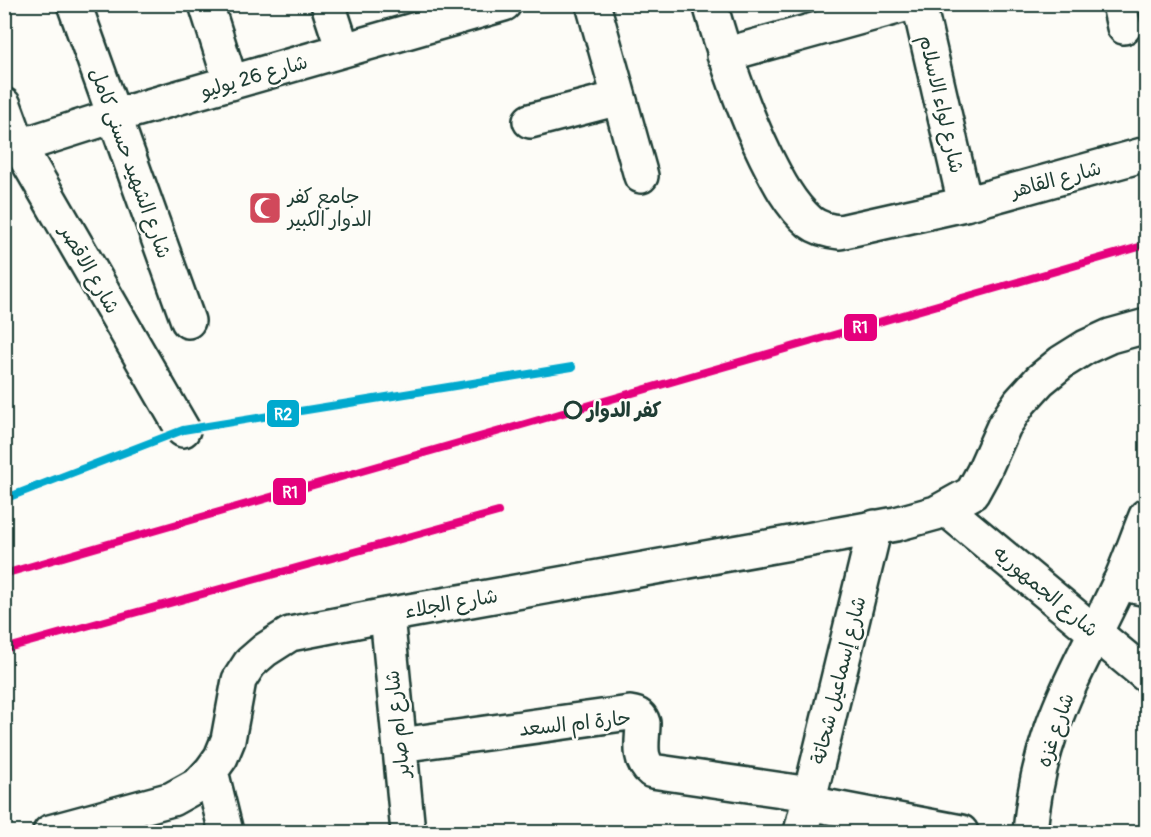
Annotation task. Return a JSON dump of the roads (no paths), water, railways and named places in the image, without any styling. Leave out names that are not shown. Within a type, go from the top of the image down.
[{"type":"street","name":"شارع الشهيد حسنى كامل","points":[[74,4],[188,321]]},
{"type":"street","points":[[206,4],[231,83]]},
{"type":"street","points":[[328,4],[343,50]]},
{"type":"street","points":[[593,4],[641,176]]},
{"type":"street","name":"شارع القاهر","points":[[710,4],[724,55],[749,123],[779,183],[810,222],[827,231],[840,232],[966,204],[1146,154]]},
{"type":"street","points":[[724,55],[908,4]]},
{"type":"street","name":"شارع لواء الاسلام","points":[[919,4],[966,204]]},
{"type":"street","name":"شارع 26 يوليو","points":[[12,149],[114,116],[484,7]]},
{"type":"street","points":[[530,121],[619,98]]},
{"type":"street","name":"شارع الاقصر","points":[[4,105],[12,149],[183,430]]},
{"type":"street","name":"شارع الجلاء","points":[[50,832],[172,799],[199,784],[221,757],[228,741],[239,680],[250,663],[290,634],[896,524],[946,509],[972,493],[1004,426],[1020,402],[1040,380],[1062,362],[1086,347],[1110,336],[1146,326]]},
{"type":"street","name":"شارع الجمهوريه","points":[[946,509],[1146,675]]},
{"type":"street","name":"شارع غزه","points":[[1029,832],[1040,771],[1063,700],[1095,631],[1133,586],[1146,516]]},
{"type":"street","name":"شارع إسماعيل شحاتة","points":[[806,810],[875,527]]},
{"type":"street","name":"شارع ام صابر","points":[[387,615],[408,832]]},
{"type":"street","name":"حارة ام السعد","points":[[400,745],[630,713],[637,714],[644,723],[643,761],[652,771],[806,810]]},
{"type":"street","points":[[211,771],[226,832]]},
{"type":"street","points":[[806,810],[961,832]]},
{"type":"railway","points":[[4,574],[1146,245]]},
{"type":"railway","points":[[4,649],[498,512]]},
{"type":"place","name":"جامع كفر الدوار الكبير","points":[[265,208]]},
{"type":"place","name":"كفر الدوار","points":[[573,410]]}]
